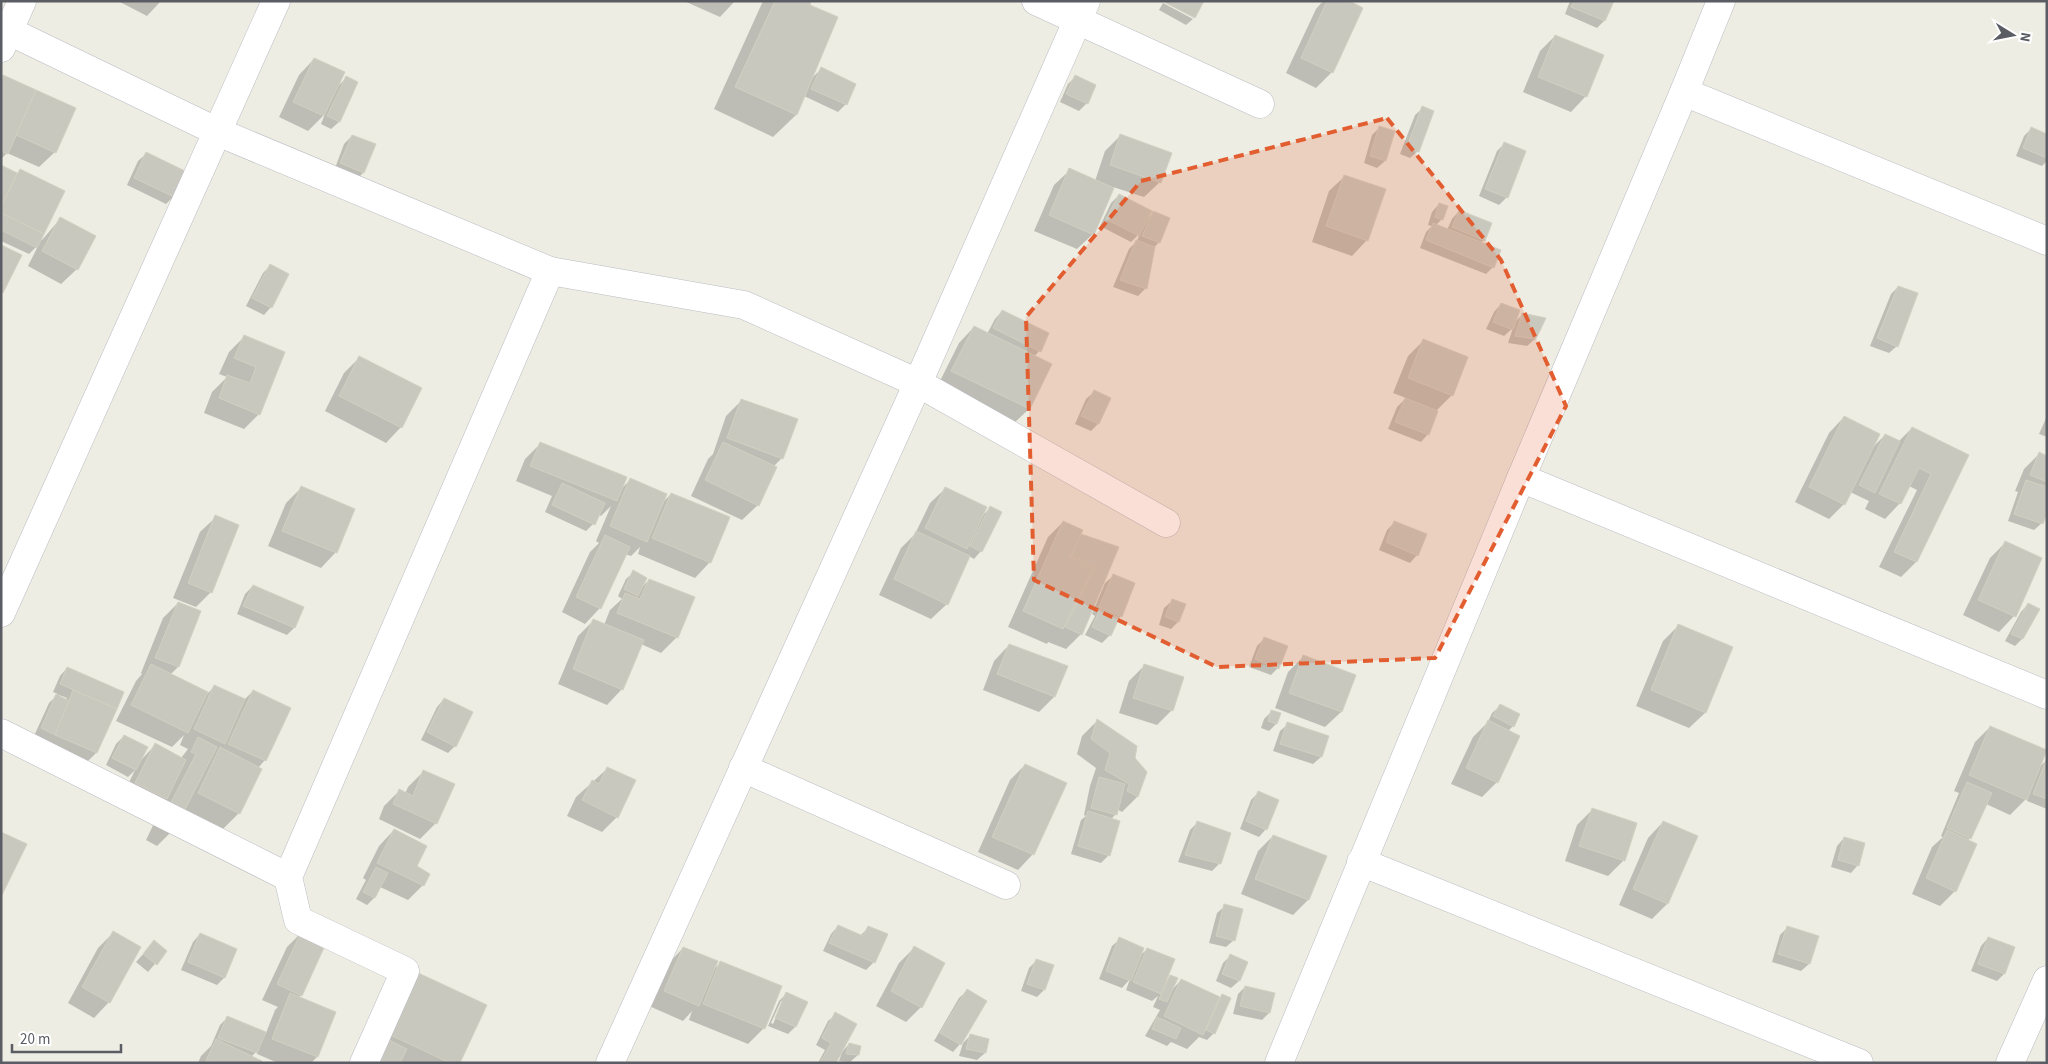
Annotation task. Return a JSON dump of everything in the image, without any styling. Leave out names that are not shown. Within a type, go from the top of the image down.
[{"type":"street","points":[[22,1],[5,39],[218,132],[550,272],[744,305],[918,383],[1166,523]]},
{"type":"street","points":[[1,613],[276,1]]},
{"type":"street","points":[[1036,1],[1082,11],[1260,104]]},
{"type":"street","points":[[1279,1063],[1361,862],[1721,1]]},
{"type":"street","points":[[610,1063],[918,383],[1082,11]]},
{"type":"street","points":[[1684,92],[2047,241]]},
{"type":"street","points":[[364,1063],[405,971],[298,920],[288,878],[550,272]]},
{"type":"street","points":[[1521,478],[2047,695]]},
{"type":"street","points":[[1,733],[288,878]]},
{"type":"street","points":[[743,768],[1006,885]]},
{"type":"street","points":[[1361,862],[1859,1063]]},
{"type":"street","points":[[2010,1063],[2047,980]]},
{"type":"highlighted area","points":[[1387,118],[1501,260],[1566,406],[1435,658],[1217,667],[1034,580],[1026,317],[1141,181]]},
{"type":"building","points":[[775,1],[811,1],[810,5],[838,17],[797,115],[735,87]]},
{"type":"building","points":[[1166,1],[1204,1],[1195,18],[1166,3]]},
{"type":"building","points":[[1327,1],[1350,1],[1363,8],[1333,73],[1301,58]]},
{"type":"building","points":[[1574,1],[1614,1],[1605,21],[1571,7]]},
{"type":"building","points":[[1555,35],[1604,55],[1587,97],[1538,77]]},
{"type":"building","points":[[314,58],[345,72],[324,116],[293,102]]},
{"type":"building","points":[[821,67],[856,84],[847,105],[811,89]]},
{"type":"building","points":[[3,75],[36,90],[8,154],[1,151],[1,80]]},
{"type":"building","points":[[1075,75],[1096,85],[1088,104],[1066,94]]},
{"type":"building","points":[[346,76],[358,82],[340,122],[327,116]]},
{"type":"building","points":[[36,90],[76,108],[56,153],[16,135]]},
{"type":"building","points":[[1422,106],[1434,111],[1419,152],[1407,147]]},
{"type":"building","points":[[1379,126],[1395,131],[1386,161],[1370,156]]},
{"type":"building","points":[[2031,127],[2047,134],[2047,158],[2023,148]]},
{"type":"building","points":[[1120,134],[1172,153],[1161,183],[1110,165]]},
{"type":"building","points":[[352,135],[376,144],[364,173],[340,163]]},
{"type":"building","points":[[1504,142],[1526,151],[1508,198],[1485,189]]},
{"type":"building","points":[[146,152],[187,172],[174,197],[134,178]]},
{"type":"building","points":[[1,165],[17,173],[1,207]]},
{"type":"building","points":[[1069,168],[1114,188],[1094,235],[1049,215]]},
{"type":"building","points":[[20,169],[65,191],[44,234],[1,213],[1,207]]},
{"type":"building","points":[[1344,175],[1386,189],[1368,241],[1326,226]]},
{"type":"building","points":[[1119,194],[1152,211],[1139,236],[1106,219]]},
{"type":"building","points":[[1439,203],[1448,206],[1443,220],[1435,217]]},
{"type":"building","points":[[1459,210],[1492,223],[1485,241],[1452,227]]},
{"type":"building","points":[[1153,211],[1170,218],[1160,243],[1142,236]]},
{"type":"building","points":[[1,213],[44,234],[37,248],[1,230]]},
{"type":"building","points":[[60,217],[96,236],[78,270],[42,251]]},
{"type":"building","points":[[1433,223],[1501,250],[1494,268],[1426,240]]},
{"type":"building","points":[[1136,240],[1155,247],[1147,289],[1120,280]]},
{"type":"building","points":[[1,245],[22,255],[3,293],[1,292]]},
{"type":"building","points":[[270,264],[289,274],[272,308],[252,298]]},
{"type":"building","points":[[1898,286],[1918,293],[1898,347],[1877,338]]},
{"type":"building","points":[[1501,303],[1520,310],[1513,330],[1493,322]]},
{"type":"building","points":[[1002,310],[1049,333],[1041,352],[993,328]]},
{"type":"building","points":[[1522,313],[1546,318],[1536,339],[1515,336]]},
{"type":"building","points":[[974,326],[1052,364],[1030,409],[951,371]]},
{"type":"building","points":[[244,335],[285,352],[260,415],[219,398],[227,375],[250,383],[256,367],[234,358]]},
{"type":"building","points":[[1423,339],[1468,357],[1453,396],[1408,378]]},
{"type":"building","points":[[359,356],[422,388],[402,428],[339,396]]},
{"type":"building","points":[[1094,390],[1111,398],[1099,424],[1081,416]]},
{"type":"building","points":[[1405,398],[1438,411],[1429,435],[1395,422]]},
{"type":"building","points":[[741,399],[798,419],[783,459],[727,438]]},
{"type":"building","points":[[1844,416],[1880,434],[1845,505],[1809,487]]},
{"type":"building","points":[[1912,427],[1969,455],[1917,562],[1894,552],[1931,474],[1919,468],[1901,504],[1879,494]]},
{"type":"building","points":[[1885,434],[1900,441],[1875,493],[1859,485]]},
{"type":"building","points":[[540,442],[627,477],[617,501],[530,466]]},
{"type":"building","points":[[723,442],[777,467],[759,506],[705,480]]},
{"type":"building","points":[[2039,452],[2047,456],[2047,482],[2030,475]]},
{"type":"building","points":[[630,478],[667,494],[647,542],[610,526]]},
{"type":"building","points":[[2026,480],[2047,487],[2047,513],[2043,524],[2014,514]]},
{"type":"building","points":[[562,483],[605,503],[595,525],[552,505]]},
{"type":"building","points":[[301,486],[355,509],[337,553],[282,531]]},
{"type":"building","points":[[945,487],[987,507],[967,549],[925,528]]},
{"type":"building","points":[[671,493],[730,517],[711,563],[652,538]]},
{"type":"building","points":[[990,506],[1002,512],[982,552],[970,546]]},
{"type":"building","points":[[215,515],[239,525],[212,593],[188,583]]},
{"type":"building","points":[[1063,521],[1083,530],[1070,557],[1093,568],[1063,629],[1023,611]]},
{"type":"building","points":[[1394,521],[1427,534],[1418,556],[1386,542]]},
{"type":"building","points":[[916,531],[970,556],[948,605],[894,579]]},
{"type":"building","points":[[1081,534],[1119,547],[1082,635],[1065,627],[1095,567],[1071,556]]},
{"type":"building","points":[[605,535],[630,547],[601,609],[576,597]]},
{"type":"building","points":[[2005,541],[2042,558],[2016,617],[1978,600]]},
{"type":"building","points":[[633,570],[647,578],[638,596],[624,589]]},
{"type":"building","points":[[1113,574],[1135,583],[1122,617],[1099,607]]},
{"type":"building","points":[[649,579],[695,597],[678,638],[617,613],[625,593],[640,599]]},
{"type":"building","points":[[253,585],[304,607],[295,628],[243,606]]},
{"type":"building","points":[[1172,599],[1186,604],[1179,622],[1165,617]]},
{"type":"building","points":[[178,602],[201,611],[179,667],[155,658]]},
{"type":"building","points":[[2028,603],[2040,609],[2023,639],[2011,634]]},
{"type":"building","points":[[1100,609],[1119,618],[1111,636],[1092,627]]},
{"type":"building","points":[[593,619],[644,640],[623,690],[573,669]]},
{"type":"building","points":[[1678,624],[1733,647],[1706,713],[1651,690]]},
{"type":"building","points":[[1264,637],[1288,646],[1279,669],[1255,659]]},
{"type":"building","points":[[1009,644],[1068,666],[1055,697],[997,674]]},
{"type":"building","points":[[1303,655],[1356,675],[1342,712],[1289,693]]},
{"type":"building","points":[[151,664],[208,692],[188,733],[131,705]]},
{"type":"building","points":[[1144,664],[1184,677],[1173,711],[1133,698]]},
{"type":"building","points":[[67,667],[124,692],[117,709],[60,684]]},
{"type":"building","points":[[214,685],[245,699],[225,744],[194,729]]},
{"type":"building","points":[[73,690],[117,709],[97,753],[55,735]]},
{"type":"building","points":[[253,690],[291,708],[266,761],[228,744]]},
{"type":"building","points":[[56,694],[69,701],[55,735],[41,728]]},
{"type":"building","points":[[444,698],[473,712],[456,747],[427,732]]},
{"type":"building","points":[[1500,704],[1520,714],[1514,727],[1493,716]]},
{"type":"building","points":[[1271,710],[1281,713],[1277,724],[1268,721]]},
{"type":"building","points":[[1097,719],[1137,746],[1135,758],[1147,772],[1138,797],[1127,791],[1129,784],[1105,770],[1110,753],[1091,739]]},
{"type":"building","points":[[1488,720],[1520,736],[1498,783],[1466,768]]},
{"type":"building","points":[[1287,722],[1329,736],[1322,757],[1280,744]]},
{"type":"building","points":[[1990,726],[2047,750],[2027,800],[1969,775]]},
{"type":"building","points":[[124,735],[148,747],[136,770],[112,758]]},
{"type":"building","points":[[198,737],[217,747],[174,831],[160,824],[196,754],[191,752]]},
{"type":"building","points":[[155,743],[186,760],[167,799],[135,783]]},
{"type":"building","points":[[220,747],[262,769],[240,814],[198,793]]},
{"type":"building","points":[[2047,758],[2047,799],[2033,794]]},
{"type":"building","points":[[1025,764],[1067,783],[1034,855],[992,837]]},
{"type":"building","points":[[607,767],[636,780],[618,818],[582,800],[592,780],[599,784]]},
{"type":"building","points":[[423,770],[455,784],[437,824],[393,804],[399,789],[413,796]]},
{"type":"building","points":[[1099,777],[1125,784],[1117,815],[1091,808]]},
{"type":"building","points":[[1967,782],[1992,793],[1971,839],[1947,828]]},
{"type":"building","points":[[1258,791],[1279,800],[1267,830],[1246,821]]},
{"type":"building","points":[[1592,808],[1637,823],[1625,861],[1579,846]]},
{"type":"building","points":[[1088,811],[1120,821],[1110,856],[1078,846]]},
{"type":"building","points":[[1197,821],[1231,833],[1221,864],[1185,855]]},
{"type":"building","points":[[1663,821],[1698,836],[1668,904],[1633,889]]},
{"type":"building","points":[[394,829],[427,846],[417,866],[430,874],[424,886],[377,863]]},
{"type":"building","points":[[1947,830],[1977,844],[1956,892],[1926,878]]},
{"type":"building","points":[[1,832],[27,844],[1,897]]},
{"type":"building","points":[[1273,835],[1327,856],[1309,900],[1255,879]]},
{"type":"building","points":[[1844,837],[1865,843],[1859,866],[1838,860]]},
{"type":"building","points":[[376,867],[388,873],[375,898],[363,892]]},
{"type":"building","points":[[1224,904],[1243,909],[1235,941],[1216,936]]},
{"type":"building","points":[[838,925],[863,936],[868,926],[888,934],[875,963],[829,943]]},
{"type":"building","points":[[1787,926],[1819,936],[1810,964],[1778,954]]},
{"type":"building","points":[[302,930],[327,941],[302,996],[277,984]]},
{"type":"building","points":[[113,931],[141,947],[110,1003],[82,987]]},
{"type":"building","points":[[200,933],[237,949],[225,978],[188,962]]},
{"type":"building","points":[[1119,937],[1144,948],[1131,981],[1106,971]]},
{"type":"building","points":[[1988,937],[2015,947],[2005,974],[1978,964]]},
{"type":"building","points":[[154,940],[167,951],[157,965],[143,954]]},
{"type":"building","points":[[914,946],[945,963],[922,1008],[891,991]]},
{"type":"building","points":[[683,947],[718,961],[699,1006],[664,991]]},
{"type":"building","points":[[1147,948],[1175,959],[1161,994],[1133,982]]},
{"type":"building","points":[[1230,954],[1248,962],[1240,981],[1222,974]]},
{"type":"building","points":[[1036,959],[1054,965],[1045,990],[1027,984]]},
{"type":"building","points":[[720,961],[782,986],[765,1029],[703,1004]]},
{"type":"building","points":[[414,971],[487,1005],[460,1063],[450,1063],[386,1033]]},
{"type":"building","points":[[1170,975],[1178,978],[1167,1002],[1159,999]]},
{"type":"building","points":[[1181,979],[1220,997],[1203,1035],[1164,1016]]},
{"type":"building","points":[[1245,986],[1275,993],[1270,1013],[1240,1006]]},
{"type":"building","points":[[967,989],[987,1001],[961,1045],[940,1033]]},
{"type":"building","points":[[786,992],[808,1002],[796,1027],[775,1018]]},
{"type":"building","points":[[290,993],[336,1012],[318,1057],[272,1039]]},
{"type":"building","points":[[1222,994],[1231,998],[1215,1034],[1206,1030]]},
{"type":"building","points":[[835,1012],[857,1024],[836,1063],[820,1063],[831,1043],[822,1038]]},
{"type":"building","points":[[227,1016],[266,1032],[257,1053],[218,1038]]},
{"type":"building","points":[[1157,1017],[1181,1028],[1176,1039],[1152,1029]]},
{"type":"building","points":[[970,1034],[989,1039],[986,1053],[966,1049]]},
{"type":"building","points":[[383,1037],[407,1049],[400,1063],[379,1063],[372,1059]]},
{"type":"building","points":[[216,1039],[262,1061],[261,1063],[205,1063]]},
{"type":"building","points":[[849,1043],[861,1046],[859,1055],[846,1054]]}]
